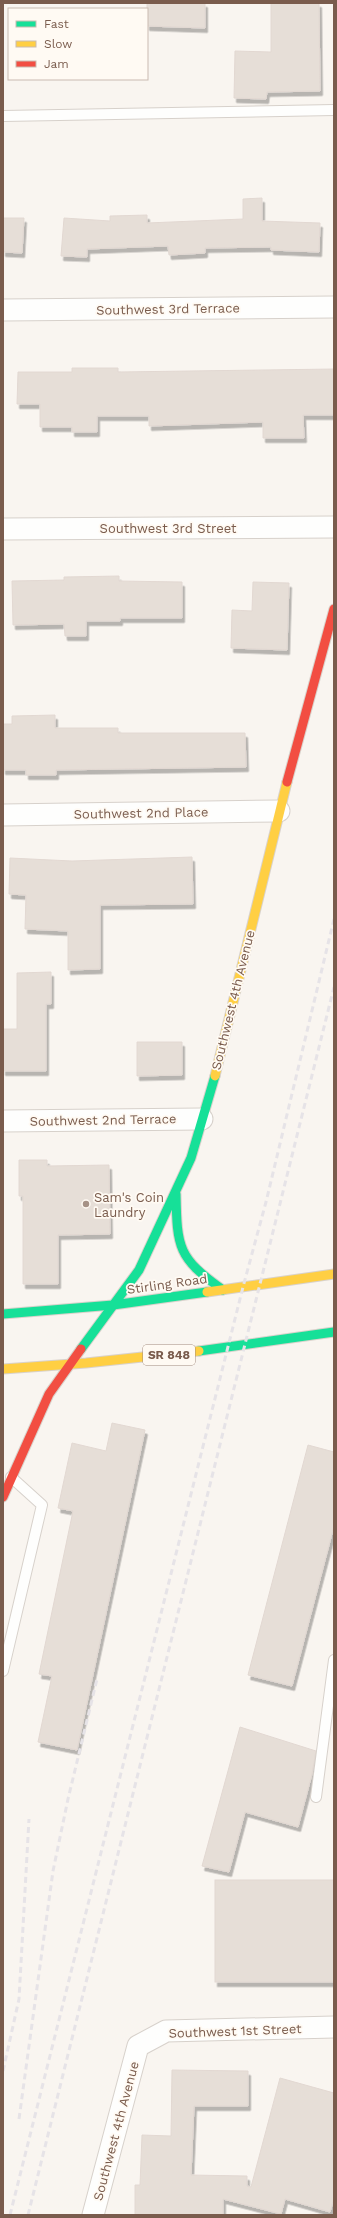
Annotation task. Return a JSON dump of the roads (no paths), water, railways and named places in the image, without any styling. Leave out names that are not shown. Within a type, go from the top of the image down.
[{"type":"street","name":"Southwest 3rd Terrace","points":[[3,310],[334,307]]},
{"type":"street","name":"Southwest 3rd Street","points":[[3,529],[334,527]]},
{"type":"street","name":"Southwest 4th Avenue","points":[[3,1497],[11,1476],[50,1394],[139,1270],[176,1194],[191,1158],[224,1045],[279,811],[334,609]]},
{"type":"street","name":"Southwest 2nd Place","points":[[3,815],[279,811]]},
{"type":"street","name":"Southwest 2nd Terrace","points":[[3,1121],[202,1119]]},
{"type":"street","points":[[176,1194],[177,1235],[180,1250],[187,1262],[203,1276],[223,1290]]},
{"type":"street","name":"Stirling Road","points":[[3,1314],[113,1305],[334,1274]]},
{"type":"street","name":"SR 848","points":[[3,1369],[70,1365],[228,1349],[334,1332]]},
{"type":"street","name":"Southwest 1st Street","points":[[138,2046],[166,2031],[334,2027]]},
{"type":"street","name":"Southwest 4th Avenue","points":[[93,2215],[138,2046]]},
{"type":"lane","points":[[3,116],[334,110]]},
{"type":"lane","points":[[3,1670],[42,1505],[11,1476]]},
{"type":"lane","points":[[316,1797],[334,1660]]},
{"type":"railway","points":[[10,2215],[243,1287],[266,1202],[334,919]]},
{"type":"railway","points":[[28,2215],[334,987]]},
{"type":"railway","points":[[19,2119],[53,1871],[68,1799],[97,1679]]},
{"type":"railway","points":[[3,2071],[19,1999],[29,1819]]},
{"type":"place","name":"Sam's Coin Laundry","points":[[86,1204]]}]
